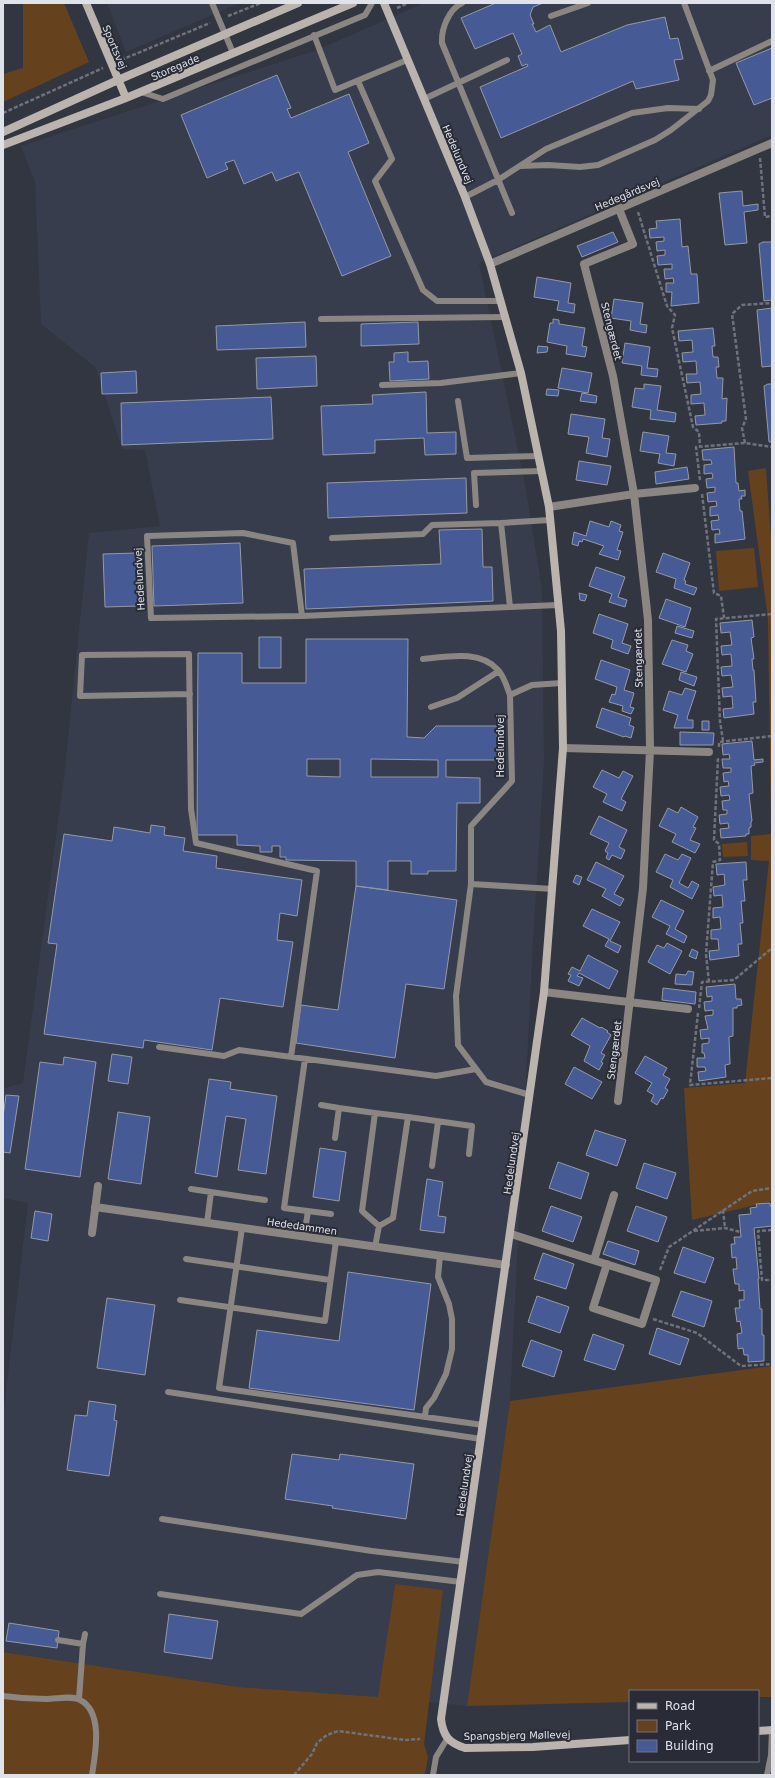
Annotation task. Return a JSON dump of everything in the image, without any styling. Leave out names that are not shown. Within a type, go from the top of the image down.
[{"type":"street","name":"Sportsvej","points":[[86,3],[126,98]]},
{"type":"street","name":"Storegade","points":[[3,132],[118,80],[298,3]]},
{"type":"street","name":"Storegade","points":[[3,145],[141,92],[354,3]]},
{"type":"street","name":"Hedelundvej","points":[[384,3],[465,197],[490,264],[521,373],[549,507],[561,631],[563,748],[544,992],[511,1234],[441,1720],[443,1731],[447,1739]]},
{"type":"street","name":"Hedegårdsvej","points":[[490,264],[772,144]]},
{"type":"street","name":"Stengærdet","points":[[618,1101],[643,888],[650,750],[648,620],[634,494],[613,376],[584,264],[633,244],[619,209]]},
{"type":"street","points":[[549,507],[634,494],[698,488]]},
{"type":"street","points":[[563,748],[709,752]]},
{"type":"street","points":[[544,992],[688,1009]]},
{"type":"street","points":[[92,1233],[98,1186]]},
{"type":"street","points":[[594,1260],[614,1195]]},
{"type":"street","name":"Hededammen","points":[[95,1207],[506,1265]]},
{"type":"street","points":[[511,1234],[607,1264],[656,1280],[642,1324],[593,1308],[607,1264]]},
{"type":"street","points":[[759,1731],[772,1730]]},
{"type":"street","name":"Spangsbjerg Møllevej","points":[[447,1739],[454,1744],[465,1748],[533,1747],[629,1740]]},
{"type":"lane","points":[[212,3],[233,53]]},
{"type":"lane","points":[[141,92],[163,99],[365,15],[372,3]]},
{"type":"lane","points":[[462,3],[454,8],[442,36],[442,43],[512,213]]},
{"type":"lane","points":[[552,16],[588,3]]},
{"type":"lane","points":[[521,166],[548,164],[580,167],[598,164],[655,140],[699,109],[711,95],[713,80],[684,3]]},
{"type":"lane","points":[[314,35],[335,90],[408,60]]},
{"type":"lane","points":[[710,71],[772,41]]},
{"type":"lane","points":[[424,99],[508,60]]},
{"type":"lane","points":[[358,80],[392,160],[375,181],[423,290],[437,301],[500,301]]},
{"type":"lane","points":[[465,197],[498,180],[546,149],[632,113],[668,108],[699,109]]},
{"type":"lane","points":[[321,319],[505,317]]},
{"type":"lane","points":[[382,385],[441,384],[521,373]]},
{"type":"lane","points":[[458,401],[467,458],[539,456]]},
{"type":"lane","points":[[476,505],[474,473],[542,471]]},
{"type":"lane","points":[[332,538],[423,534],[432,525],[550,520]]},
{"type":"lane","points":[[501,523],[510,607]]},
{"type":"lane","name":"Hedelundvej","points":[[302,616],[293,543],[243,533],[147,536],[151,618],[302,616],[558,605]]},
{"type":"lane","points":[[190,694],[80,696],[82,655],[190,654],[191,809],[196,843],[317,871],[291,1057]]},
{"type":"lane","points":[[423,659],[467,656],[490,662],[499,671],[510,695],[532,685],[562,683]]},
{"type":"lane","points":[[431,707],[457,698],[499,671]]},
{"type":"lane","name":"Hedelundvej","points":[[510,695],[512,781],[471,826],[471,884],[456,996],[458,1045],[486,1082],[530,1095]]},
{"type":"lane","points":[[471,884],[553,889]]},
{"type":"lane","points":[[159,1047],[224,1056],[239,1050],[436,1076],[476,1069]]},
{"type":"lane","points":[[305,1059],[284,1208],[331,1214]]},
{"type":"lane","points":[[321,1105],[472,1126],[469,1154]]},
{"type":"lane","points":[[335,1138],[339,1108]]},
{"type":"lane","points":[[375,1113],[362,1211],[379,1226]]},
{"type":"lane","points":[[375,1247],[379,1226],[393,1218],[408,1117]]},
{"type":"lane","points":[[432,1166],[438,1122]]},
{"type":"lane","points":[[191,1189],[265,1200]]},
{"type":"lane","points":[[207,1223],[211,1192]]},
{"type":"lane","points":[[304,1237],[308,1211]]},
{"type":"lane","points":[[242,1228],[219,1388],[483,1425]]},
{"type":"lane","points":[[180,1300],[325,1321],[336,1241]]},
{"type":"lane","points":[[425,1417],[426,1408],[434,1398],[446,1374],[452,1348],[453,1334],[451,1312],[445,1290],[438,1277],[440,1256]]},
{"type":"lane","points":[[186,1259],[330,1280]]},
{"type":"lane","points":[[168,1392],[481,1439]]},
{"type":"lane","points":[[162,1519],[372,1551],[464,1562]]},
{"type":"lane","points":[[160,1594],[301,1614],[357,1575],[378,1572],[461,1582]]},
{"type":"lane","points":[[79,1699],[85,1634]]},
{"type":"lane","points":[[58,1640],[83,1644]]},
{"type":"lane","points":[[3,1696],[21,1699],[79,1699],[84,1703],[91,1712],[96,1731],[92,1775]]},
{"type":"lane","points":[[767,1775],[771,1755],[772,1730]]},
{"type":"lane","points":[[433,1775],[436,1757],[447,1739]]},
{"type":"path","points":[[3,113],[112,64],[261,3]]},
{"type":"path","points":[[760,149],[765,217],[772,216]]},
{"type":"path","points":[[634,202],[667,306],[675,315],[672,328],[693,428],[699,432],[700,446]]},
{"type":"path","points":[[744,443],[742,428],[746,419],[732,314],[742,305],[772,303]]},
{"type":"path","points":[[700,481],[696,447],[744,443],[772,448]]},
{"type":"path","points":[[698,488],[714,593],[721,596],[724,618]]},
{"type":"path","points":[[723,741],[720,721],[716,619],[772,614]]},
{"type":"path","points":[[719,749],[719,742],[723,741],[772,736]]},
{"type":"path","points":[[709,982],[706,954],[713,862],[720,860],[719,844],[714,840],[718,756]]},
{"type":"path","points":[[772,948],[734,980],[702,982],[690,1086],[772,1078]]},
{"type":"path","points":[[656,1280],[669,1247],[752,1191],[772,1188]]},
{"type":"path","points":[[723,1210],[725,1228]]},
{"type":"path","points":[[693,1231],[725,1228],[740,1232]]},
{"type":"path","points":[[772,1230],[758,1231],[757,1237],[762,1280],[772,1280]]},
{"type":"path","points":[[645,1317],[697,1333],[741,1366],[772,1364]]},
{"type":"path","points":[[294,1775],[312,1754],[318,1743],[327,1735],[338,1730],[405,1740],[420,1739]]},
{"type":"shaded area","points":[[107,3],[240,3],[126,52]]},
{"type":"shaded area","points":[[424,3],[772,3],[772,135],[479,263],[525,484],[542,589],[544,762],[533,942],[510,1401],[467,1706],[378,1697],[239,1687],[3,1652],[3,1417],[28,1203],[3,1198],[4,1088],[23,1083],[64,777],[89,533],[160,526],[145,450],[122,449],[96,368],[41,324],[35,182],[21,146],[317,50]]},
{"type":"green space","points":[[23,3],[64,3],[89,62],[3,102],[3,74],[23,68]]},
{"type":"green space","points":[[766,468],[772,552],[772,1201],[692,1220],[684,1088],[745,1083],[769,861],[751,860],[751,836],[771,834],[768,619],[748,471]]},
{"type":"green space","points":[[754,548],[758,587],[719,591],[716,551]]},
{"type":"green space","points":[[747,842],[748,856],[723,857],[722,844]]},
{"type":"green space","points":[[772,1366],[772,1697],[759,1697],[759,1690],[629,1690],[629,1702],[467,1706],[510,1401]]},
{"type":"green space","points":[[395,1584],[443,1590],[424,1744],[428,1757],[425,1775],[3,1775],[3,1652],[239,1687],[378,1697]]},
{"type":"building","points":[[496,3],[543,3],[533,7],[530,15],[534,24],[532,24],[536,32],[550,25],[561,52],[627,25],[665,17],[670,39],[678,38],[683,59],[674,60],[679,80],[636,89],[633,81],[501,138],[480,87],[528,66],[527,64],[522,66],[518,56],[522,54],[513,33],[475,49],[461,18]]},
{"type":"building","points":[[772,48],[772,98],[754,105],[736,63]]},
{"type":"building","points":[[277,75],[291,108],[287,109],[291,118],[349,94],[369,143],[348,152],[391,256],[342,276],[299,172],[276,181],[272,172],[244,184],[234,160],[225,163],[228,169],[207,178],[181,115]]},
{"type":"building","points":[[742,191],[743,206],[758,204],[758,210],[744,212],[747,243],[725,245],[719,193]]},
{"type":"building","points":[[680,219],[682,247],[688,246],[691,274],[697,274],[699,303],[671,306],[672,292],[666,292],[666,283],[674,283],[673,278],[665,279],[664,269],[672,269],[672,264],[658,265],[657,256],[665,255],[665,250],[657,251],[656,242],[664,241],[664,237],[650,238],[649,229],[657,228],[656,221]]},
{"type":"building","points":[[613,232],[618,242],[582,257],[577,246]]},
{"type":"building","points":[[763,242],[772,242],[772,300],[764,301],[759,244]]},
{"type":"building","points":[[537,277],[571,283],[568,303],[575,304],[574,313],[557,310],[559,301],[534,297]]},
{"type":"building","points":[[614,299],[643,303],[640,324],[647,325],[646,333],[630,330],[631,321],[611,318]]},
{"type":"building","points":[[772,308],[772,366],[762,367],[757,310]]},
{"type":"building","points":[[553,319],[559,320],[559,324],[585,328],[582,346],[587,347],[585,357],[566,354],[567,346],[547,342],[550,323],[553,323]]},
{"type":"building","points":[[305,322],[306,347],[217,350],[216,326]]},
{"type":"building","points":[[418,322],[419,344],[361,346],[361,324]]},
{"type":"building","points":[[713,328],[715,346],[712,346],[713,357],[718,357],[719,367],[716,367],[717,378],[723,378],[722,399],[727,398],[726,421],[722,421],[722,423],[696,425],[695,416],[705,415],[704,403],[691,404],[691,395],[701,394],[700,382],[687,383],[686,374],[697,374],[696,361],[683,362],[682,353],[693,352],[692,340],[679,341],[678,331]]},
{"type":"building","points":[[625,343],[650,347],[647,368],[658,369],[657,377],[641,375],[642,366],[622,363]]},
{"type":"building","points":[[538,346],[548,347],[547,352],[537,353]]},
{"type":"building","points":[[408,352],[408,362],[428,361],[429,379],[390,381],[389,362],[394,362],[394,353]]},
{"type":"building","points":[[316,356],[317,386],[257,389],[256,358]]},
{"type":"building","points":[[562,368],[592,373],[588,393],[558,388]]},
{"type":"building","points":[[136,371],[137,393],[102,394],[101,373]]},
{"type":"building","points":[[644,384],[661,386],[657,410],[676,413],[675,422],[650,419],[651,410],[632,407],[635,388],[644,389]]},
{"type":"building","points":[[772,384],[772,442],[769,442],[764,386]]},
{"type":"building","points":[[547,389],[559,390],[558,396],[546,395]]},
{"type":"building","points":[[426,392],[427,433],[456,432],[456,454],[425,455],[424,438],[375,440],[375,453],[323,455],[321,406],[373,404],[372,395]]},
{"type":"building","points":[[582,393],[597,396],[596,403],[580,401]]},
{"type":"building","points":[[271,397],[273,439],[122,445],[121,403]]},
{"type":"building","points":[[571,414],[605,419],[602,438],[610,439],[607,457],[586,453],[589,437],[568,434]]},
{"type":"building","points":[[643,432],[669,436],[666,453],[676,454],[674,466],[658,463],[660,454],[640,451]]},
{"type":"building","points":[[734,447],[736,483],[738,483],[739,491],[745,490],[745,496],[741,496],[742,499],[739,499],[745,539],[715,543],[715,534],[720,534],[719,529],[712,530],[711,521],[719,520],[718,515],[710,516],[710,507],[717,506],[716,501],[708,502],[707,493],[715,492],[715,487],[707,488],[706,479],[713,478],[712,473],[704,474],[704,465],[712,464],[711,460],[703,460],[702,450]]},
{"type":"building","points":[[579,461],[611,466],[607,485],[576,480]]},
{"type":"building","points":[[687,467],[689,479],[656,484],[655,472]]},
{"type":"building","points":[[466,478],[467,513],[328,518],[327,483]]},
{"type":"building","points":[[590,521],[609,527],[611,521],[621,525],[619,531],[623,532],[617,550],[621,551],[618,560],[599,554],[604,546],[583,539],[582,542],[579,541],[578,546],[572,544],[574,532],[586,536]]},
{"type":"building","points":[[482,529],[483,567],[492,567],[493,601],[306,609],[304,569],[441,564],[439,530]]},
{"type":"building","points":[[240,543],[243,603],[154,606],[152,546]]},
{"type":"building","points":[[137,553],[139,606],[105,607],[103,554]]},
{"type":"building","points":[[663,553],[690,563],[684,580],[686,581],[685,584],[697,588],[694,595],[674,588],[676,579],[656,572]]},
{"type":"building","points":[[596,567],[625,577],[618,597],[627,600],[625,607],[609,602],[612,594],[589,586]]},
{"type":"building","points":[[579,593],[587,595],[585,601],[580,600]]},
{"type":"building","points":[[666,599],[691,608],[685,627],[659,618]]},
{"type":"building","points":[[599,614],[628,624],[622,643],[631,646],[628,654],[611,648],[613,640],[593,633]]},
{"type":"building","points":[[752,620],[754,637],[751,638],[754,659],[752,659],[756,702],[753,702],[754,714],[724,718],[723,709],[733,708],[732,696],[723,697],[722,688],[733,687],[731,675],[722,676],[721,667],[732,666],[731,654],[722,655],[721,646],[732,645],[730,632],[721,633],[720,623]]},
{"type":"building","points":[[677,626],[694,631],[692,638],[675,633]]},
{"type":"building","points":[[259,637],[281,637],[281,668],[259,668]]},
{"type":"building","points":[[306,639],[408,639],[407,737],[424,738],[436,726],[497,726],[497,760],[446,760],[446,777],[480,778],[480,803],[457,803],[456,871],[428,871],[428,874],[411,874],[411,861],[388,861],[388,890],[356,886],[356,861],[286,860],[286,857],[280,857],[280,846],[272,846],[272,852],[260,852],[260,846],[237,845],[237,835],[197,835],[198,653],[242,653],[242,683],[306,683]],"holes":[[[307,759],[340,759],[340,777],[307,776]],[[371,759],[438,760],[438,777],[371,777]]]},
{"type":"building","points":[[672,640],[688,645],[686,651],[693,654],[686,672],[662,664]]},
{"type":"building","points":[[601,660],[630,670],[624,690],[634,693],[630,707],[634,708],[631,714],[622,711],[623,706],[609,702],[612,694],[615,695],[617,687],[595,679]]},
{"type":"building","points":[[681,672],[697,677],[694,686],[679,680]]},
{"type":"building","points":[[685,688],[696,691],[687,718],[688,720],[693,720],[693,728],[674,728],[678,715],[663,710],[669,691],[682,695]]},
{"type":"building","points":[[602,708],[631,718],[629,725],[634,727],[631,738],[596,727]]},
{"type":"building","points":[[702,721],[709,721],[709,730],[702,730]]},
{"type":"building","points":[[680,732],[714,733],[713,745],[680,745]]},
{"type":"building","points":[[752,741],[754,760],[763,759],[763,762],[754,763],[755,765],[751,766],[753,793],[749,794],[752,821],[751,827],[749,828],[749,834],[746,834],[746,836],[721,838],[720,829],[729,828],[728,823],[720,824],[719,815],[727,814],[727,810],[723,810],[722,801],[730,800],[729,795],[721,796],[720,787],[729,786],[728,781],[724,782],[723,773],[731,772],[731,768],[723,768],[722,759],[730,759],[729,754],[723,755],[722,744]]},
{"type":"building","points":[[602,770],[619,778],[623,771],[633,776],[621,799],[626,802],[622,811],[603,802],[607,794],[593,787]]},
{"type":"building","points":[[681,807],[698,817],[693,827],[696,828],[690,840],[700,844],[695,853],[672,842],[676,834],[659,826],[668,808],[678,813]]},
{"type":"building","points":[[599,816],[627,830],[619,847],[625,850],[621,859],[612,855],[609,860],[606,858],[608,853],[605,851],[609,843],[590,834]]},
{"type":"building","points":[[151,825],[165,827],[164,835],[185,838],[183,851],[217,856],[216,868],[302,880],[297,916],[280,913],[277,940],[293,942],[283,1007],[220,998],[212,1050],[144,1040],[143,1048],[44,1034],[57,944],[48,943],[64,834],[112,841],[114,827],[150,833]]},
{"type":"building","points":[[665,854],[678,860],[682,854],[691,858],[679,883],[688,888],[692,881],[699,885],[692,899],[670,887],[673,880],[656,872]]},
{"type":"building","points":[[596,862],[624,876],[614,894],[624,899],[620,906],[602,896],[606,889],[587,880]]},
{"type":"building","points":[[746,862],[747,880],[743,880],[745,901],[741,901],[743,923],[740,923],[742,944],[738,944],[739,956],[710,960],[709,951],[719,950],[718,939],[711,939],[711,930],[721,929],[720,917],[713,918],[713,908],[723,907],[722,895],[714,896],[713,887],[725,885],[724,874],[717,875],[716,864]]},
{"type":"building","points":[[576,875],[582,877],[579,885],[573,882]]},
{"type":"building","points":[[356,886],[457,900],[444,989],[406,984],[395,1058],[296,1043],[301,1005],[338,1010]]},
{"type":"building","points":[[661,900],[684,911],[675,929],[687,936],[684,943],[666,934],[670,926],[652,917]]},
{"type":"building","points":[[592,909],[620,922],[610,941],[621,946],[618,953],[605,946],[609,939],[583,926]]},
{"type":"building","points":[[667,943],[682,951],[670,974],[648,962],[657,945],[664,948]]},
{"type":"building","points":[[692,949],[698,952],[696,959],[689,956]]},
{"type":"building","points":[[588,955],[618,971],[609,989],[579,973],[577,976],[583,978],[579,986],[568,981],[571,975],[568,974],[572,967],[580,971]]},
{"type":"building","points":[[688,971],[694,972],[692,985],[675,984],[676,974],[686,975]]},
{"type":"building","points":[[735,984],[736,999],[741,999],[742,1005],[737,1006],[737,1008],[733,1008],[733,1036],[729,1037],[730,1064],[725,1065],[726,1077],[699,1081],[698,1072],[706,1071],[705,1067],[697,1067],[697,1058],[705,1058],[704,1053],[702,1053],[702,1044],[709,1043],[709,1038],[701,1039],[700,1030],[708,1029],[705,1016],[713,1015],[713,1010],[705,1011],[704,1002],[712,1001],[712,996],[707,997],[706,987]]},
{"type":"building","points":[[663,988],[696,992],[695,1004],[662,1000]]},
{"type":"building","points":[[582,1018],[608,1031],[607,1032],[611,1035],[601,1053],[605,1055],[599,1070],[584,1061],[590,1046],[571,1035]]},
{"type":"building","points":[[112,1054],[132,1057],[128,1084],[108,1081]]},
{"type":"building","points":[[645,1056],[667,1068],[663,1075],[670,1079],[665,1088],[668,1090],[663,1099],[661,1098],[657,1105],[651,1101],[654,1095],[647,1091],[652,1083],[635,1073]]},
{"type":"building","points":[[64,1057],[96,1062],[80,1177],[25,1169],[40,1062],[63,1065]]},
{"type":"building","points":[[574,1067],[602,1082],[592,1099],[565,1084]]},
{"type":"building","points":[[209,1079],[231,1082],[230,1089],[277,1096],[266,1174],[238,1170],[246,1119],[226,1116],[217,1177],[195,1173]]},
{"type":"building","points":[[6,1095],[19,1096],[10,1153],[3,1152],[3,1117]]},
{"type":"building","points":[[118,1112],[150,1117],[141,1184],[108,1179]]},
{"type":"building","points":[[595,1130],[626,1140],[617,1166],[586,1155]]},
{"type":"building","points":[[320,1148],[346,1152],[339,1201],[313,1197]]},
{"type":"building","points":[[558,1162],[589,1173],[581,1199],[549,1188]]},
{"type":"building","points":[[644,1163],[676,1173],[667,1199],[636,1188]]},
{"type":"building","points":[[427,1179],[443,1182],[438,1216],[446,1217],[444,1233],[420,1230]]},
{"type":"building","points":[[770,1203],[770,1206],[772,1206],[772,1226],[754,1228],[759,1279],[760,1309],[762,1309],[762,1335],[764,1335],[764,1361],[748,1362],[748,1355],[744,1355],[743,1348],[738,1349],[737,1334],[742,1333],[740,1321],[737,1322],[735,1308],[740,1308],[739,1300],[744,1300],[744,1290],[739,1291],[739,1284],[735,1284],[733,1269],[737,1269],[736,1257],[732,1258],[731,1244],[735,1244],[734,1237],[741,1237],[739,1215],[751,1214],[750,1208],[757,1207],[756,1204]]},
{"type":"building","points":[[551,1206],[582,1217],[573,1242],[542,1231]]},
{"type":"building","points":[[636,1206],[667,1217],[658,1242],[627,1231]]},
{"type":"building","points":[[35,1211],[52,1214],[48,1241],[31,1238]]},
{"type":"building","points":[[608,1241],[639,1251],[635,1265],[603,1254]]},
{"type":"building","points":[[683,1247],[714,1258],[705,1283],[674,1273]]},
{"type":"building","points":[[543,1253],[574,1264],[566,1289],[534,1279]]},
{"type":"building","points":[[348,1272],[431,1284],[414,1410],[249,1388],[257,1330],[339,1341]]},
{"type":"building","points":[[681,1291],[712,1301],[704,1327],[672,1316]]},
{"type":"building","points":[[537,1296],[569,1307],[560,1333],[528,1322]]},
{"type":"building","points":[[107,1298],[155,1305],[145,1375],[97,1368]]},
{"type":"building","points":[[657,1328],[689,1339],[680,1365],[649,1354]]},
{"type":"building","points":[[593,1334],[624,1345],[615,1370],[584,1360]]},
{"type":"building","points":[[531,1340],[562,1351],[554,1377],[522,1366]]},
{"type":"building","points":[[89,1401],[116,1405],[114,1420],[117,1421],[109,1476],[67,1470],[75,1415],[87,1416]]},
{"type":"building","points":[[292,1454],[339,1460],[340,1454],[414,1464],[406,1519],[332,1508],[333,1506],[285,1499]]},
{"type":"building","points":[[169,1614],[218,1621],[212,1659],[164,1652]]},
{"type":"building","points":[[9,1623],[59,1631],[57,1648],[6,1641]]}]
